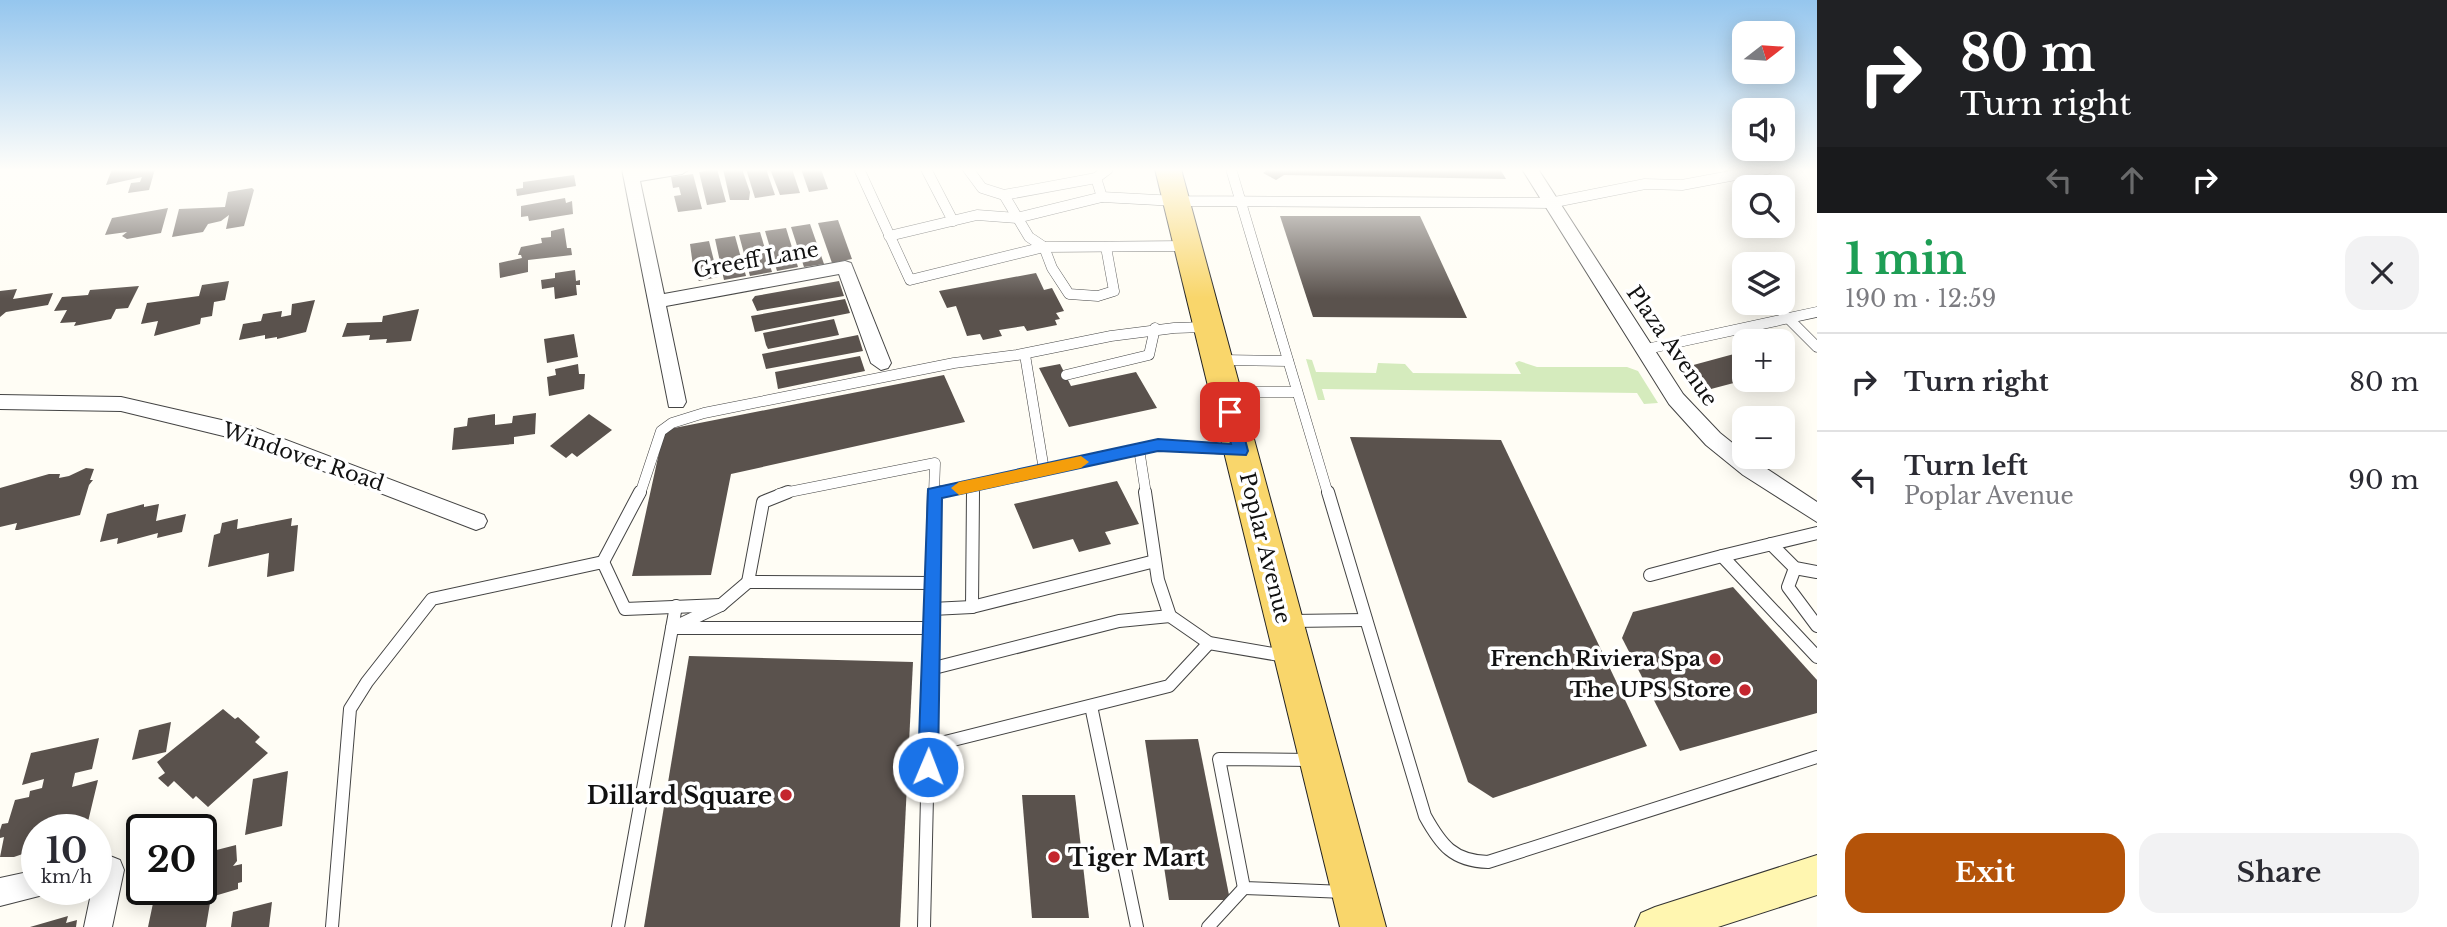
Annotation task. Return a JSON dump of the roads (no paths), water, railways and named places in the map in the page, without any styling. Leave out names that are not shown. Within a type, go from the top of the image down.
[{"type":"main road","name":"Poplar Avenue","points":[[1179,212],[1363,927]]},
{"type":"main road","points":[[1655,927],[1817,875]]},
{"type":"street","points":[[639,212],[676,402]]},
{"type":"street","name":"Plaza Avenue","points":[[1556,212],[1676,399],[1713,439],[1750,469],[1817,513]]},
{"type":"street","name":"Greeff Lane","points":[[657,301],[845,267],[881,363]]},
{"type":"street","name":"Windover Road","points":[[0,402],[121,404],[252,435],[476,521]]},
{"type":"street","points":[[0,891],[21,887]]},
{"type":"street","points":[[98,927],[103,905]]},
{"type":"lane","points":[[878,212],[909,280],[1044,247],[1188,246]]},
{"type":"lane","points":[[948,212],[953,221]]},
{"type":"lane","points":[[1014,212],[1029,237],[1044,247],[1052,268],[1069,294],[1098,296],[1114,291],[1106,247]]},
{"type":"lane","points":[[889,236],[977,215],[1017,218],[1040,212]]},
{"type":"lane","points":[[1244,212],[1425,816],[1437,839],[1452,857],[1472,862],[1489,862],[1817,757]]},
{"type":"lane","points":[[1642,350],[1817,312]]},
{"type":"lane","points":[[1788,318],[1817,347]]},
{"type":"lane","points":[[332,927],[350,709],[367,682],[432,599],[603,562],[639,496],[662,431],[672,423],[704,413],[954,363],[996,361],[1156,328],[1217,360],[1297,392]]},
{"type":"lane","points":[[1066,375],[1149,355],[1156,328]]},
{"type":"lane","points":[[1025,355],[1044,470]]},
{"type":"lane","points":[[1217,360],[1288,361]]},
{"type":"lane","points":[[1031,383],[1045,380]]},
{"type":"lane","points":[[934,494],[1158,445],[1240,451]]},
{"type":"lane","points":[[1139,449],[1158,580],[1170,615],[1209,643],[1294,658]]},
{"type":"lane","points":[[673,628],[721,605],[748,582],[763,502],[779,494],[935,463],[924,927]]},
{"type":"lane","points":[[972,607],[973,485]]},
{"type":"lane","points":[[1650,575],[1817,533]]},
{"type":"lane","points":[[1771,544],[1795,568],[1817,572]]},
{"type":"lane","points":[[1722,556],[1817,657]]},
{"type":"lane","points":[[932,610],[972,607],[1155,561]]},
{"type":"lane","points":[[603,562],[625,609],[721,605]]},
{"type":"lane","points":[[1795,568],[1788,587],[1817,626]]},
{"type":"lane","points":[[748,582],[932,583]]},
{"type":"lane","points":[[618,927],[676,606]]},
{"type":"lane","points":[[930,669],[1119,621],[1170,615]]},
{"type":"lane","points":[[1284,621],[1366,620]]},
{"type":"lane","points":[[673,628],[931,628]]},
{"type":"lane","points":[[929,746],[1169,686],[1209,643]]},
{"type":"lane","points":[[1091,706],[1138,927]]},
{"type":"lane","points":[[1244,888],[1219,760],[1320,760]]},
{"type":"lane","points":[[1208,927],[1244,888],[1354,892]]},
{"type":"place","name":"French Riviera Spa","points":[[1715,659]]},
{"type":"place","name":"The UPS Store","points":[[1745,690]]},
{"type":"place","name":"Dillard Square","points":[[786,795]]},
{"type":"place","name":"Tiger Mart","points":[[1054,857]]}]
